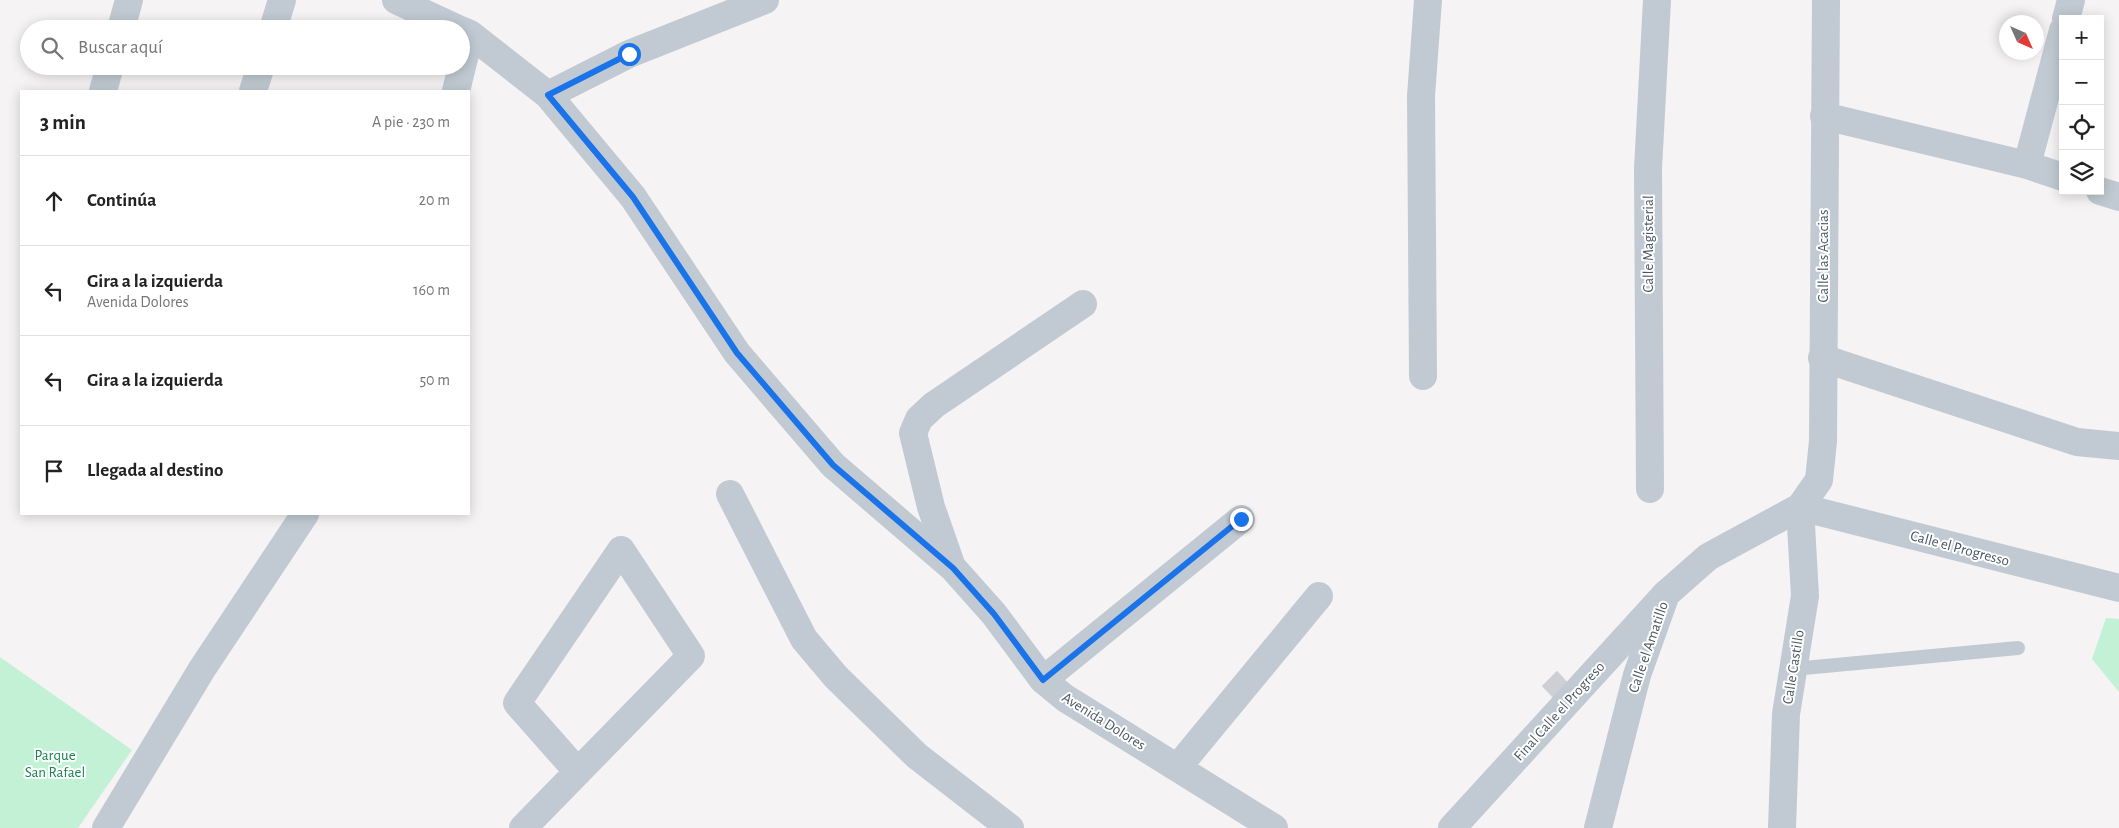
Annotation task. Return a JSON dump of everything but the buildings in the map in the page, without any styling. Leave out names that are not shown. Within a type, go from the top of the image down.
[{"type":"street","points":[[123,20],[129,0]]},
{"type":"street","points":[[276,20],[282,0]]},
{"type":"street","name":"Avenida Dolores","points":[[396,0],[439,20]]},
{"type":"street","points":[[548,95],[629,54],[765,0]]},
{"type":"street","points":[[1423,376],[1421,96],[1428,0]]},
{"type":"street","name":"Calle Magisterial","points":[[1650,488],[1648,169],[1657,0]]},
{"type":"street","name":"Calle las Acacias","points":[[1800,507],[1819,480],[1823,440],[1822,358],[1826,0]]},
{"type":"street","points":[[2067,15],[2071,0]]},
{"type":"street","name":"Avenida Dolores","points":[[470,36],[548,95],[633,197],[737,353],[833,465],[953,568],[994,614],[1043,680],[1065,698],[1274,828]]},
{"type":"street","points":[[2027,165],[2059,45]]},
{"type":"street","points":[[103,90],[107,75]]},
{"type":"street","points":[[253,90],[258,75]]},
{"type":"street","points":[[456,90],[458,75]]},
{"type":"street","points":[[1824,116],[2027,165],[2059,176]]},
{"type":"street","points":[[2104,192],[2119,197]]},
{"type":"street","points":[[953,568],[931,507],[913,433],[918,419],[934,405],[1083,304]]},
{"type":"street","points":[[1822,358],[2077,442],[2119,446]]},
{"type":"street","points":[[730,494],[804,638],[836,677],[917,756],[1010,828]]},
{"type":"street","name":"Calle el Progresso","points":[[1800,507],[2119,588]]},
{"type":"street","name":"Calle el Amatillo","points":[[1598,828],[1637,675],[1666,594],[1708,558],[1800,507]]},
{"type":"street","name":"Calle Castillo","points":[[1782,828],[1786,714],[1805,596],[1800,507]]},
{"type":"street","points":[[106,828],[202,669],[304,515]]},
{"type":"street","points":[[1043,680],[1241,519]]},
{"type":"street","points":[[523,828],[578,772],[691,656],[621,550],[517,703],[578,772]]},
{"type":"street","name":"Final Calle el Progreso","points":[[1452,828],[1666,594]]},
{"type":"street","points":[[1178,767],[1320,596]]},
{"type":"lane","points":[[1793,669],[2018,648]]},
{"type":"green space","points":[[2106,618],[2119,619],[2119,692],[2092,659]]},
{"type":"green space","name":"Parque San Rafael","points":[[0,657],[132,750],[78,828],[0,828]]},
{"type":"route","points":[[629,54],[548,95],[633,197],[737,353],[833,465],[953,568],[994,614],[1043,680],[1241,519]]}]
